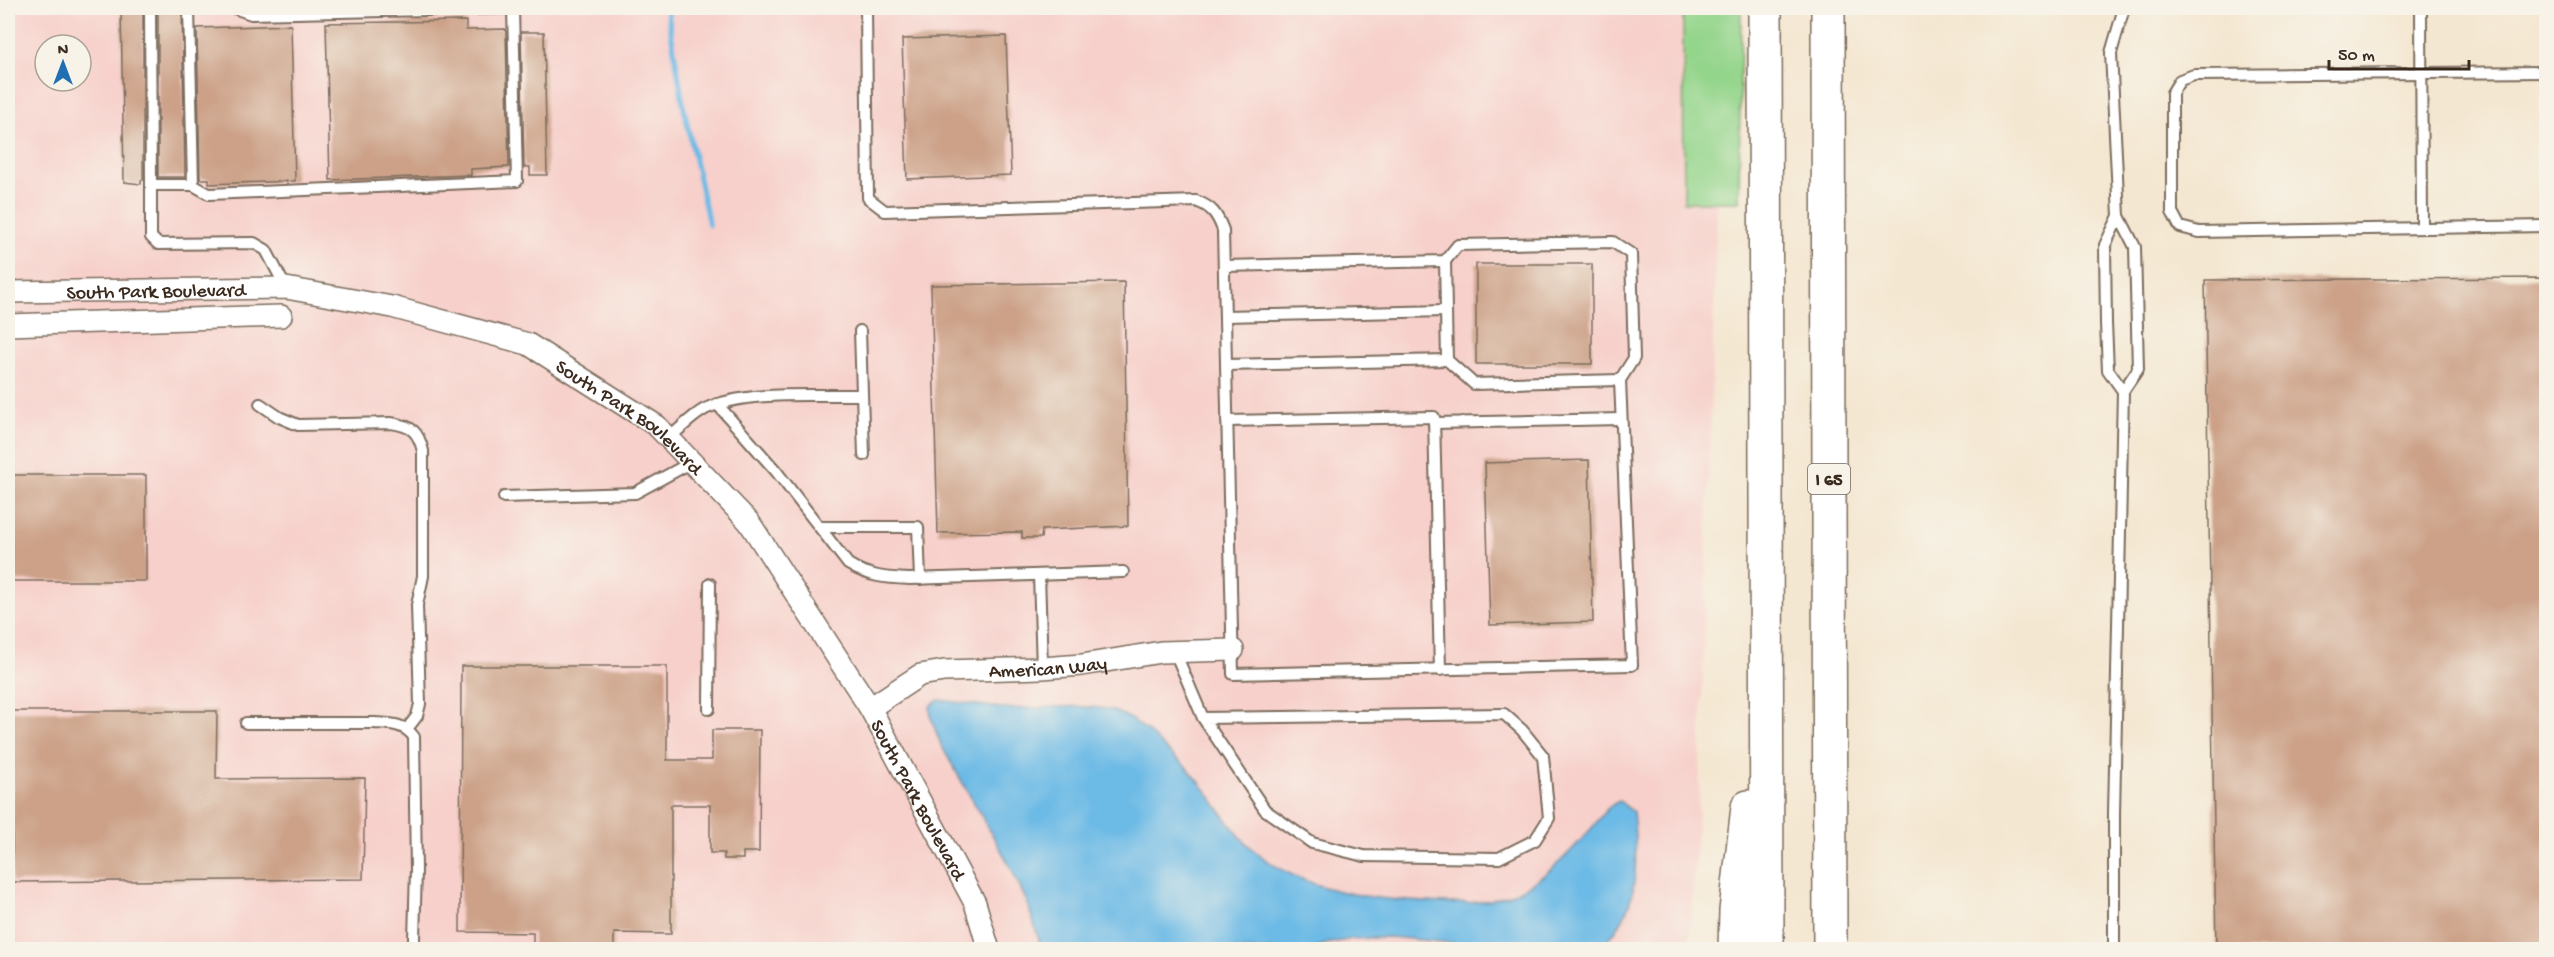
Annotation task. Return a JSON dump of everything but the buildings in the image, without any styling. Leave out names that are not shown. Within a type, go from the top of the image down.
[{"type":"highway","points":[[1765,8],[1767,950]]},
{"type":"highway","name":"I 65","points":[[1828,8],[1830,950]]},
{"type":"highway","points":[[1735,950],[1736,911],[1765,665]]},
{"type":"highway","points":[[1829,750],[1847,950]]},
{"type":"street","name":"South Park Boulevard","points":[[8,292],[286,288],[392,306],[528,344],[657,426],[749,522],[870,708],[975,903],[989,950]]},
{"type":"street","name":"South Park Boulevard","points":[[8,325],[281,316]]},
{"type":"street","name":"American Way","points":[[870,708],[920,675],[944,671],[1042,668],[1175,652],[1233,650]]},
{"type":"lane","points":[[150,8],[151,237],[159,244],[254,243],[266,250],[286,288]]},
{"type":"lane","points":[[189,8],[193,185]]},
{"type":"lane","points":[[151,185],[193,185],[209,194],[517,181],[513,8],[251,14],[234,8]]},
{"type":"lane","points":[[866,8],[868,198],[885,211],[1196,201],[1217,213],[1223,230],[1233,674],[1632,665],[1620,380],[1634,358],[1631,254],[1613,242],[1458,245],[1445,261],[1447,360]]},
{"type":"lane","points":[[2114,950],[2114,813],[2123,391],[2138,369],[2134,247],[2119,216],[2111,53],[2124,8]]},
{"type":"lane","points":[[2421,8],[2421,227]]},
{"type":"lane","points":[[2547,72],[2194,75],[2180,80],[2172,93],[2172,212],[2180,227],[2199,232],[2547,226]]},
{"type":"lane","points":[[2119,216],[2105,245],[2106,322],[2108,370],[2123,391]]},
{"type":"lane","points":[[1224,266],[1445,261]]},
{"type":"lane","points":[[1225,316],[1446,311]]},
{"type":"lane","points":[[860,331],[864,455]]},
{"type":"lane","points":[[1226,365],[1447,360],[1474,384],[1620,380]]},
{"type":"lane","points":[[669,438],[702,411],[717,404],[754,398],[861,394]]},
{"type":"lane","points":[[260,404],[279,417],[298,425],[392,423],[407,425],[420,436],[423,451],[423,576],[417,605],[420,704],[417,716],[408,729]]},
{"type":"lane","points":[[717,404],[776,471],[848,564],[862,573],[878,578],[920,579],[1123,572]]},
{"type":"lane","points":[[1227,421],[1434,417],[1440,670]]},
{"type":"lane","points":[[1434,423],[1621,419]]},
{"type":"lane","points":[[504,496],[635,492],[692,462]]},
{"type":"lane","points":[[820,526],[918,527],[920,579]]},
{"type":"lane","points":[[1039,575],[1042,668]]},
{"type":"lane","points":[[709,709],[710,584]]},
{"type":"lane","points":[[1175,652],[1203,718],[1265,810],[1312,843],[1364,856],[1499,858],[1535,840],[1549,818],[1543,756],[1522,729],[1504,714],[1203,718]]},
{"type":"lane","points":[[246,723],[374,723],[394,724],[408,729],[414,737],[416,870],[414,939]]},
{"type":"shaded area","points":[[8,8],[1723,8],[1699,799],[1689,949],[8,949]]},
{"type":"green space","points":[[1683,8],[1741,8],[1739,202],[1684,202]]},
{"type":"water","points":[[939,700],[1015,709],[1094,707],[1119,713],[1133,720],[1186,767],[1204,787],[1237,833],[1263,858],[1306,881],[1353,894],[1378,898],[1458,903],[1479,902],[1511,894],[1534,882],[1555,866],[1595,825],[1606,810],[1619,801],[1633,812],[1636,849],[1629,905],[1611,936],[1596,949],[1476,949],[1452,943],[1390,937],[1352,939],[1325,944],[1313,950],[1042,949],[1027,902],[1010,866],[941,745],[931,718],[930,706]]},
{"type":"waterway","points":[[667,8],[684,109],[709,225]]}]
